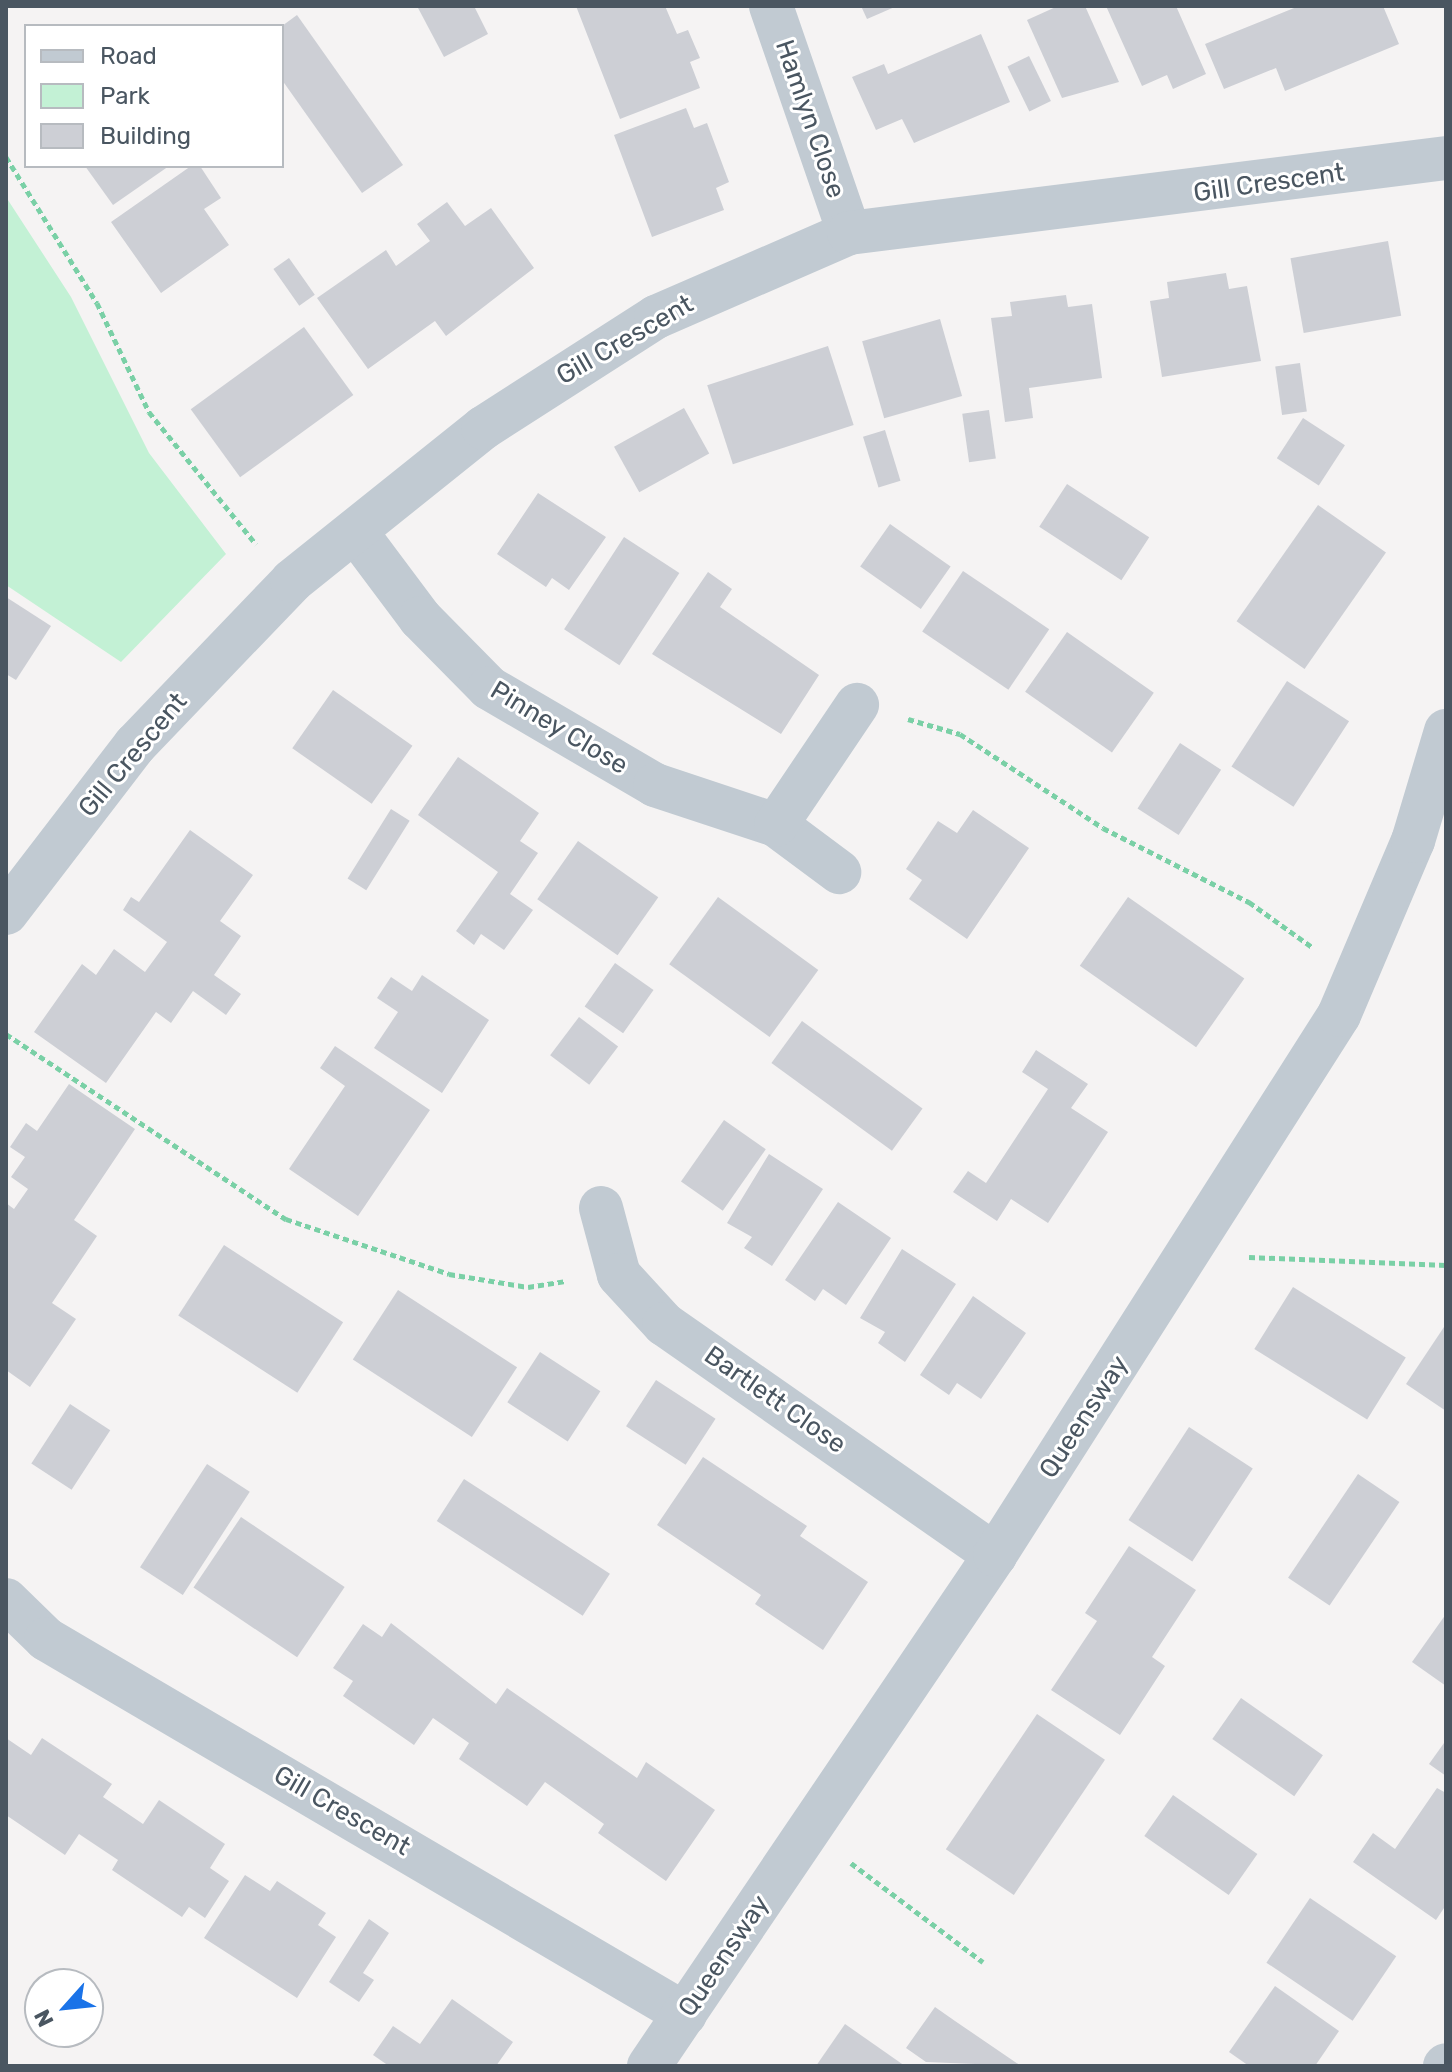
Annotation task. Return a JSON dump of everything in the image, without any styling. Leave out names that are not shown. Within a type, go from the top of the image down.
[{"type":"street","name":"Hamlyn Close","points":[[771,6],[849,233]]},
{"type":"street","name":"Gill Crescent","points":[[6,913],[135,745],[292,581],[483,428],[656,317],[849,233],[1446,158]]},
{"type":"street","name":"Pinney Close","points":[[355,531],[420,618],[489,688],[655,785],[776,825],[839,872]]},
{"type":"street","points":[[776,825],[857,705]]},
{"type":"street","name":"Queensway","points":[[649,2066],[995,1555],[1204,1231],[1356,977],[1413,841],[1446,731]]},
{"type":"street","name":"Bartlett Close","points":[[601,1208],[619,1275],[664,1324],[995,1555]]},
{"type":"street","name":"Gill Crescent","points":[[6,1600],[46,1639],[685,2014]]},
{"type":"path","points":[[6,157],[97,303],[149,412],[208,493],[292,581]]},
{"type":"path","points":[[857,705],[960,734],[1103,828],[1249,902],[1356,977]]},
{"type":"path","points":[[6,1034],[286,1219],[336,1241],[449,1274],[528,1287],[619,1275]]},
{"type":"path","points":[[1204,1231],[1241,1257],[1446,1265]]},
{"type":"path","points":[[808,1833],[983,1962]]},
{"type":"green space","points":[[6,197],[71,297],[149,453],[226,554],[121,662],[6,585]]},
{"type":"building","points":[[417,6],[474,6],[488,34],[444,57]]},
{"type":"building","points":[[576,6],[665,6],[677,34],[688,30],[700,58],[690,62],[700,88],[620,119]]},
{"type":"building","points":[[861,6],[897,6],[867,19]]},
{"type":"building","points":[[1058,6],[1085,6],[1119,82],[1062,98],[1027,20]]},
{"type":"building","points":[[1106,6],[1176,6],[1206,74],[1173,89],[1167,75],[1142,86]]},
{"type":"building","points":[[1299,6],[1383,6],[1399,44],[1285,91],[1276,68],[1224,89],[1205,44]]},
{"type":"building","points":[[297,15],[403,165],[362,193],[284,83],[284,25]]},
{"type":"building","points":[[981,34],[1010,102],[914,143],[902,119],[876,130],[852,77],[884,64],[888,74]]},
{"type":"building","points":[[1029,56],[1051,101],[1029,111],[1007,67]]},
{"type":"building","points":[[686,108],[694,128],[707,123],[729,182],[716,188],[724,210],[652,237],[614,135]]},
{"type":"building","points":[[86,168],[166,168],[113,205]]},
{"type":"building","points":[[188,168],[201,168],[221,198],[204,209],[229,245],[161,293],[111,222]]},
{"type":"building","points":[[447,202],[465,226],[491,208],[534,268],[446,336],[435,321],[368,369],[317,298],[386,250],[396,266],[430,241],[417,224]]},
{"type":"building","points":[[1388,241],[1401,316],[1304,333],[1291,258]]},
{"type":"building","points":[[289,258],[315,295],[299,306],[273,269]]},
{"type":"building","points":[[1226,273],[1229,289],[1247,286],[1261,361],[1162,377],[1150,301],[1169,298],[1167,282]]},
{"type":"building","points":[[1066,295],[1068,307],[1092,304],[1102,378],[1029,388],[1033,418],[1005,422],[991,318],[1012,316],[1010,302]]},
{"type":"building","points":[[940,319],[962,396],[884,418],[862,341]]},
{"type":"building","points":[[304,327],[353,395],[240,477],[191,409]]},
{"type":"building","points":[[828,346],[854,425],[733,464],[707,385]]},
{"type":"building","points":[[1300,363],[1307,412],[1282,415],[1275,366]]},
{"type":"building","points":[[684,408],[709,453],[639,492],[614,447]]},
{"type":"building","points":[[989,410],[996,459],[969,462],[962,414]]},
{"type":"building","points":[[1303,418],[1345,445],[1319,485],[1277,458]]},
{"type":"building","points":[[885,430],[900,481],[879,487],[863,437]]},
{"type":"building","points":[[1067,484],[1149,537],[1121,580],[1039,527]]},
{"type":"building","points":[[538,493],[606,537],[569,590],[552,578],[546,587],[497,554]]},
{"type":"building","points":[[1318,505],[1386,553],[1305,669],[1237,621]]},
{"type":"building","points":[[890,524],[951,566],[921,609],[860,567]]},
{"type":"building","points":[[624,537],[679,573],[619,665],[564,629]]},
{"type":"building","points":[[963,571],[1049,629],[1008,690],[922,632]]},
{"type":"building","points":[[708,572],[732,589],[720,607],[819,675],[781,734],[652,654]]},
{"type":"building","points":[[6,597],[51,626],[16,680],[6,674]]},
{"type":"building","points":[[1067,632],[1154,693],[1112,753],[1025,692]]},
{"type":"building","points":[[1287,681],[1349,721],[1294,807],[1231,767]]},
{"type":"building","points":[[333,690],[412,746],[372,804],[292,748]]},
{"type":"building","points":[[1180,743],[1221,770],[1179,835],[1138,808]]},
{"type":"building","points":[[458,757],[539,813],[520,841],[538,853],[510,894],[533,910],[504,950],[481,934],[474,945],[456,931],[498,872],[418,815]]},
{"type":"building","points":[[391,809],[410,821],[366,890],[348,879]]},
{"type":"building","points":[[973,810],[1029,848],[967,939],[909,899],[922,880],[906,869],[938,821],[957,833]]},
{"type":"building","points":[[190,830],[253,875],[220,921],[241,936],[214,975],[241,994],[226,1015],[193,991],[171,1023],[156,1012],[106,1083],[34,1032],[82,964],[96,975],[114,949],[145,972],[167,942],[123,910],[131,897],[139,902]]},
{"type":"building","points":[[578,841],[658,897],[618,955],[537,899]]},
{"type":"building","points":[[718,897],[818,970],[770,1037],[669,964]]},
{"type":"building","points":[[1128,897],[1244,978],[1196,1047],[1080,966]]},
{"type":"building","points":[[615,963],[654,990],[623,1033],[585,1006]]},
{"type":"building","points":[[422,975],[489,1020],[442,1093],[374,1048],[398,1012],[377,998],[391,977],[412,991]]},
{"type":"building","points":[[579,1017],[618,1046],[589,1085],[550,1055]]},
{"type":"building","points":[[802,1021],[923,1109],[892,1151],[771,1063]]},
{"type":"building","points":[[335,1046],[430,1110],[358,1216],[289,1169],[345,1086],[320,1068]]},
{"type":"building","points":[[1036,1050],[1088,1084],[1071,1108],[1108,1132],[1048,1223],[1011,1199],[997,1221],[953,1192],[968,1171],[986,1183],[1048,1089],[1022,1072]]},
{"type":"building","points":[[69,1084],[135,1129],[74,1220],[97,1236],[52,1303],[76,1319],[30,1387],[6,1370],[6,1203],[14,1209],[28,1189],[11,1177],[25,1157],[10,1147],[26,1123],[37,1131]]},
{"type":"building","points":[[724,1120],[766,1149],[723,1211],[681,1181]]},
{"type":"building","points":[[769,1154],[823,1189],[772,1266],[744,1248],[752,1237],[727,1223]]},
{"type":"building","points":[[838,1202],[891,1238],[846,1305],[823,1289],[815,1301],[785,1280]]},
{"type":"building","points":[[224,1245],[343,1322],[297,1393],[178,1315]]},
{"type":"building","points":[[902,1249],[956,1284],[905,1362],[878,1343],[885,1332],[860,1318]]},
{"type":"building","points":[[1293,1287],[1406,1357],[1367,1419],[1254,1349]]},
{"type":"building","points":[[398,1290],[517,1367],[472,1437],[353,1360]]},
{"type":"building","points":[[973,1296],[1026,1333],[981,1399],[957,1383],[949,1395],[920,1375]]},
{"type":"building","points":[[1446,1324],[1446,1411],[1406,1384]]},
{"type":"building","points":[[540,1352],[600,1391],[568,1442],[507,1402]]},
{"type":"building","points":[[656,1380],[716,1419],[686,1465],[626,1426]]},
{"type":"building","points":[[70,1404],[110,1430],[72,1490],[31,1464]]},
{"type":"building","points":[[1189,1427],[1253,1468],[1192,1561],[1129,1520]]},
{"type":"building","points":[[703,1457],[807,1526],[800,1536],[868,1582],[823,1650],[755,1604],[761,1595],[657,1525]]},
{"type":"building","points":[[207,1464],[250,1492],[183,1595],[140,1567]]},
{"type":"building","points":[[1358,1474],[1399,1502],[1330,1606],[1288,1578]]},
{"type":"building","points":[[464,1479],[610,1574],[583,1616],[437,1521]]},
{"type":"building","points":[[241,1517],[345,1587],[297,1657],[193,1587]]},
{"type":"building","points":[[1129,1546],[1196,1590],[1152,1657],[1165,1666],[1120,1735],[1051,1690],[1097,1621],[1085,1613]]},
{"type":"building","points":[[1446,1614],[1446,1686],[1412,1662]]},
{"type":"building","points":[[391,1623],[496,1704],[507,1688],[637,1778],[646,1762],[715,1810],[666,1881],[598,1833],[604,1824],[545,1782],[527,1806],[459,1759],[469,1743],[433,1718],[414,1745],[343,1696],[353,1681],[333,1668],[363,1624],[382,1637]]},
{"type":"building","points":[[1241,1698],[1323,1755],[1294,1796],[1212,1739]]},
{"type":"building","points":[[1037,1714],[1105,1760],[1014,1895],[946,1849]]},
{"type":"building","points":[[6,1738],[31,1755],[42,1738],[112,1784],[103,1797],[143,1824],[159,1800],[225,1844],[210,1868],[229,1881],[205,1918],[189,1907],[182,1917],[112,1870],[118,1860],[79,1834],[65,1855],[6,1815]]},
{"type":"building","points":[[1446,1744],[1446,1776],[1429,1764]]},
{"type":"building","points":[[1437,1788],[1446,1793],[1446,1905],[1436,1920],[1353,1862],[1373,1833],[1395,1849]]},
{"type":"building","points":[[1173,1795],[1257,1854],[1229,1895],[1144,1836]]},
{"type":"building","points":[[245,1875],[270,1891],[277,1881],[326,1913],[318,1925],[336,1937],[297,1998],[204,1938]]},
{"type":"building","points":[[1310,1898],[1396,1956],[1353,2021],[1266,1963]]},
{"type":"building","points":[[369,1919],[389,1933],[363,1973],[374,1980],[359,2002],[329,1982]]},
{"type":"building","points":[[1275,1986],[1339,2031],[1315,2066],[1249,2066],[1229,2052]]},
{"type":"building","points":[[452,1999],[513,2042],[496,2066],[389,2066],[373,2055],[393,2026],[420,2044]]},
{"type":"building","points":[[935,2007],[1021,2066],[926,2062],[906,2048]]},
{"type":"building","points":[[845,2024],[905,2066],[816,2066]]}]
